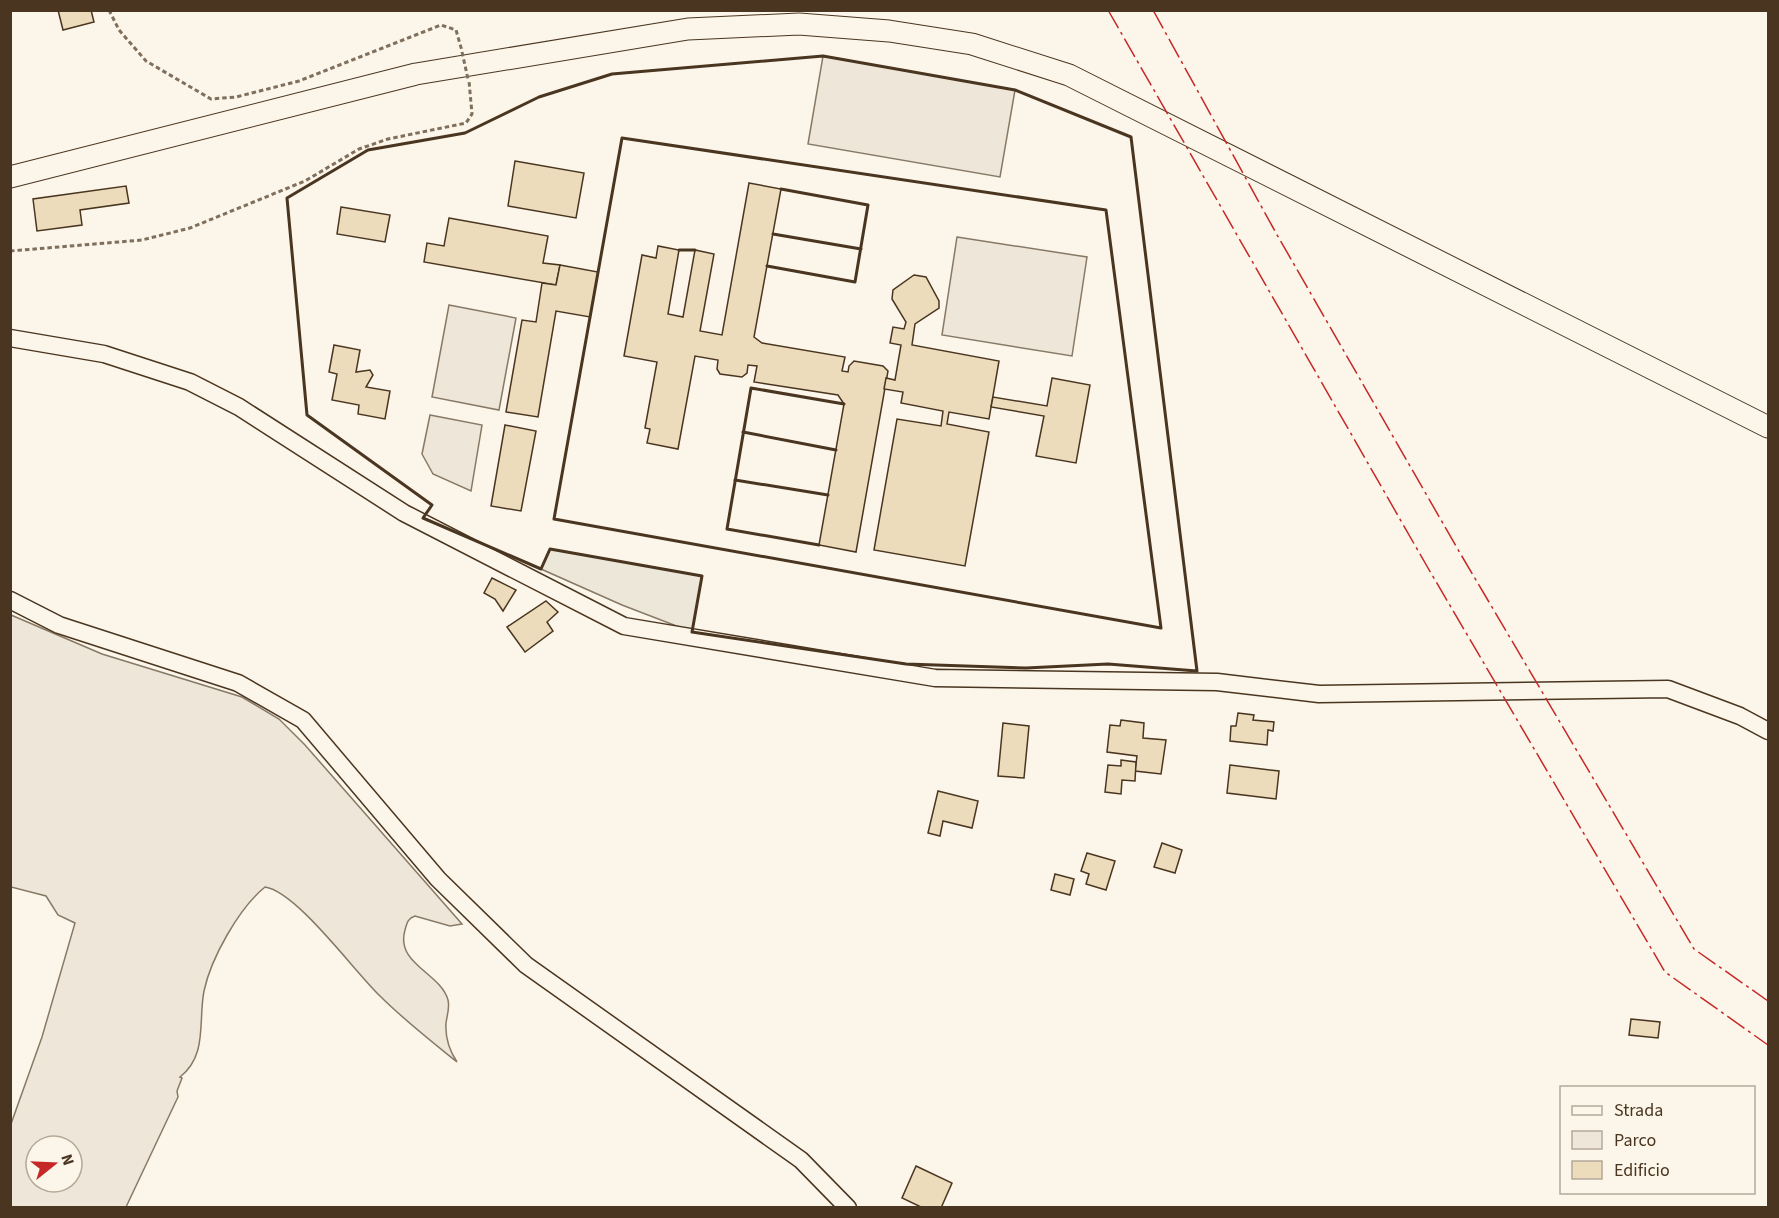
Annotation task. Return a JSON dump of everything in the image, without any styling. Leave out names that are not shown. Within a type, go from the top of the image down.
[{"type":"main road","points":[[10,177],[417,74],[546,52],[688,29],[799,24],[889,30],[972,44],[1069,75],[1768,427]]},
{"type":"street","points":[[10,338],[104,354],[190,382],[239,407],[404,513],[624,626],[934,678],[1217,682],[1320,694],[1668,689],[1740,716],[1768,731]]},
{"type":"street","points":[[10,600],[59,625],[238,683],[303,720],[438,879],[526,965],[801,1160],[849,1208]]},
{"type":"path","points":[[10,250],[142,240],[200,224],[305,181],[359,149],[388,139],[466,123],[472,114],[468,79],[456,30],[441,25],[299,81],[236,97],[211,99],[146,61],[119,30],[109,10]]},
{"type":"green space","points":[[823,56],[1015,90],[1000,177],[808,144]]},
{"type":"green space","points":[[957,237],[1087,257],[1072,356],[942,335]]},
{"type":"green space","points":[[449,305],[516,318],[499,410],[432,397]]},
{"type":"green space","points":[[430,415],[482,425],[471,491],[433,474],[422,454]]},
{"type":"green space","points":[[11,615],[102,654],[242,697],[279,719],[305,745],[462,924],[450,926],[415,916],[407,923],[404,942],[412,960],[437,982],[448,1000],[446,1034],[457,1062],[380,996],[293,902],[265,887],[245,907],[236,920],[213,964],[204,991],[200,1037],[195,1058],[180,1077],[182,1078],[177,1091],[178,1097],[126,1207],[11,1207],[11,1124],[42,1037],[75,923],[58,915],[46,896],[11,887]]},
{"type":"shaded area","points":[[550,549],[702,576],[692,632],[622,605],[541,569]]},
{"type":"building","points":[[58,10],[91,10],[94,22],[63,30]]},
{"type":"building","points":[[515,161],[584,173],[576,218],[508,206]]},
{"type":"building","points":[[749,183],[781,189],[754,337],[762,343],[845,357],[842,371],[848,372],[849,366],[854,361],[883,366],[888,371],[856,552],[819,545],[844,404],[838,395],[754,382],[757,366],[748,365],[747,373],[742,377],[720,374],[717,369],[718,360],[695,356],[678,449],[647,443],[650,429],[645,428],[657,362],[624,356],[642,255],[656,258],[658,246],[679,250],[668,314],[683,317],[695,250],[714,254],[700,331],[722,335]]},
{"type":"building","points":[[126,186],[129,203],[80,210],[82,225],[37,231],[33,199]]},
{"type":"building","points":[[341,207],[390,215],[385,242],[337,234]]},
{"type":"building","points":[[449,218],[548,236],[543,263],[560,265],[556,285],[424,262],[427,243],[444,246]]},
{"type":"building","points":[[560,265],[598,272],[590,317],[556,311],[538,417],[506,412],[522,320],[536,322],[542,283],[556,285]]},
{"type":"building","points":[[914,275],[926,277],[939,301],[939,308],[915,324],[912,345],[999,361],[989,419],[949,412],[947,424],[989,432],[965,566],[874,550],[897,419],[941,426],[943,411],[901,403],[903,392],[884,389],[886,378],[895,380],[901,345],[890,343],[893,327],[904,329],[906,322],[892,299],[893,290]]},
{"type":"building","points":[[334,345],[360,350],[356,372],[370,370],[373,375],[366,387],[390,391],[385,419],[358,414],[359,405],[332,400],[337,374],[329,372]]},
{"type":"building","points":[[1052,378],[1090,385],[1076,463],[1036,456],[1044,416],[991,407],[993,397],[1047,406]]},
{"type":"building","points":[[505,425],[536,431],[521,511],[491,506]]},
{"type":"building","points":[[492,578],[516,590],[503,611],[495,599],[484,593]]},
{"type":"building","points":[[546,601],[558,612],[547,622],[553,631],[525,652],[507,627]]},
{"type":"building","points":[[1238,713],[1254,715],[1253,720],[1274,722],[1273,731],[1268,730],[1267,745],[1230,741],[1231,726],[1236,726]]},
{"type":"building","points":[[1121,720],[1144,723],[1143,738],[1166,740],[1161,774],[1135,771],[1137,756],[1107,752],[1110,725],[1120,726]]},
{"type":"building","points":[[1003,723],[1029,726],[1024,778],[998,776]]},
{"type":"building","points":[[1121,760],[1136,762],[1135,781],[1122,780],[1121,794],[1105,792],[1108,765],[1121,766]]},
{"type":"building","points":[[1230,765],[1279,771],[1276,799],[1227,793]]},
{"type":"building","points":[[938,791],[978,801],[972,828],[943,821],[940,836],[928,833]]},
{"type":"building","points":[[1162,843],[1182,850],[1175,873],[1154,867]]},
{"type":"building","points":[[1087,853],[1115,861],[1106,890],[1086,884],[1089,874],[1081,871]]},
{"type":"building","points":[[1055,874],[1074,879],[1070,895],[1051,890]]},
{"type":"building","points":[[1631,1019],[1660,1022],[1658,1038],[1629,1035]]},
{"type":"building","points":[[916,1166],[952,1183],[941,1208],[923,1208],[902,1198]]},
{"type":"wall","points":[[823,56],[1015,90],[1131,137],[1197,671],[1108,664],[1026,668],[906,664],[692,632],[702,576],[550,549],[541,569],[423,518],[432,505],[307,415],[287,198],[368,150],[465,133],[539,97],[612,74],[823,56]]},
{"type":"wall","points":[[622,138],[1106,210],[1161,628],[554,519],[622,138]]},
{"type":"wall","points":[[767,266],[855,282],[868,205],[781,189]]},
{"type":"wall","points":[[773,234],[861,249]]},
{"type":"wall","points":[[679,250],[695,250]]},
{"type":"wall","points":[[819,545],[727,529],[751,388],[844,404]]},
{"type":"wall","points":[[743,432],[836,450]]},
{"type":"wall","points":[[735,480],[828,495]]},
{"type":"power","points":[[1108,10],[1428,568],[1665,972],[1768,1045]]},
{"type":"power","points":[[1153,10],[1276,233],[1460,553],[1694,949],[1768,1001]]}]
